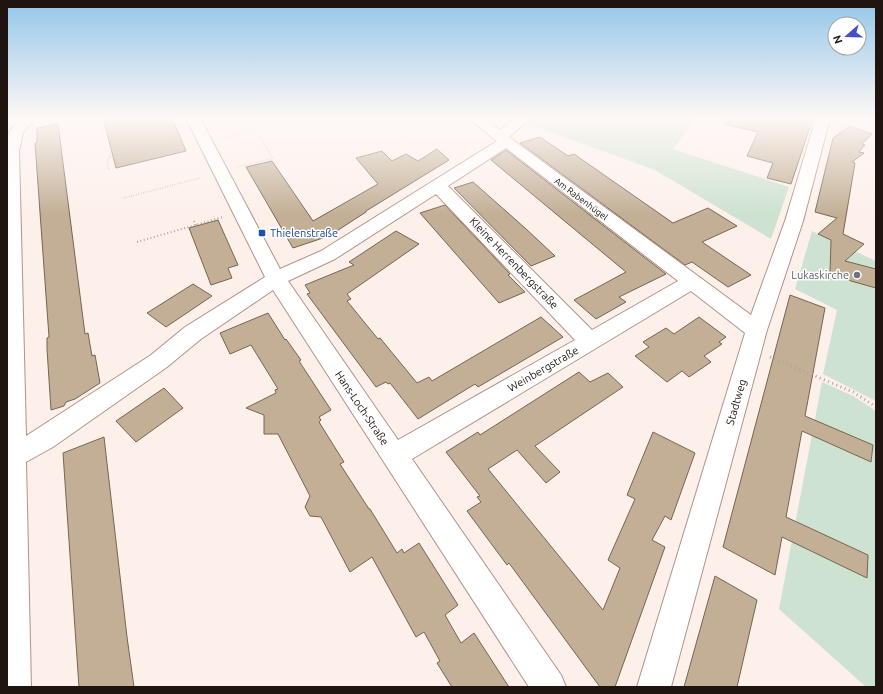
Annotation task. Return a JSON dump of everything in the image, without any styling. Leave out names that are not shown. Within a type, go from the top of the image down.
[{"type":"street","points":[[12,150],[14,687]]},
{"type":"street","name":"Hans-Loch-Straße","points":[[210,150],[276,278],[549,687]]},
{"type":"street","points":[[13,456],[44,439],[127,383],[159,361],[193,333],[276,278],[328,255],[488,150]]},
{"type":"street","name":"Am Rabenhügel","points":[[516,150],[639,247],[692,282],[754,340]]},
{"type":"street","name":"Stadtweg","points":[[654,687],[754,340],[794,221],[814,150]]},
{"type":"street","name":"Kleine Herrenbergstraße","points":[[437,185],[590,341]]},
{"type":"street","name":"Weinbergstraße","points":[[394,456],[692,282]]},
{"type":"path","points":[[109,169],[107,162],[113,150]]},
{"type":"path","points":[[109,157],[140,150]]},
{"type":"path","points":[[240,166],[273,158],[268,150]]},
{"type":"path","points":[[124,198],[200,178]]},
{"type":"path","points":[[137,242],[230,215]]},
{"type":"path","points":[[194,221],[196,225]]},
{"type":"path","points":[[754,340],[853,392],[876,407]]},
{"type":"green space","points":[[601,150],[677,150],[789,187],[771,239],[655,170]]},
{"type":"green space","points":[[812,231],[876,261],[876,401],[823,374],[837,310],[795,289]]},
{"type":"green space","points":[[822,382],[853,396],[876,411],[876,687],[866,687],[779,609]]},
{"type":"building","points":[[36,150],[61,150],[85,334],[88,333],[92,356],[95,355],[100,383],[75,399],[66,402],[64,406],[51,410],[47,349],[47,338],[49,337]]},
{"type":"building","points":[[111,150],[186,151],[116,168]]},
{"type":"building","points":[[435,150],[439,150],[449,160],[366,211],[329,236],[293,248],[246,167],[272,161],[313,221],[378,184],[356,158],[382,151],[392,161],[406,154],[418,161]]},
{"type":"building","points":[[506,150],[666,274],[619,297],[626,302],[596,319],[574,300],[626,272],[491,160]]},
{"type":"building","points":[[530,150],[560,150],[568,156],[574,154],[673,223],[708,208],[737,226],[702,242],[751,275],[728,287],[692,262],[685,265]]},
{"type":"building","points":[[750,150],[802,150],[791,184],[767,178],[773,163],[747,156]]},
{"type":"building","points":[[830,150],[860,150],[859,152],[864,153],[852,162],[855,163],[843,234],[864,244],[845,261],[876,269],[876,288],[851,281],[832,273],[830,274],[831,240],[818,234],[837,218],[815,212]]},
{"type":"building","points":[[473,182],[555,256],[531,266],[454,188]]},
{"type":"building","points":[[445,205],[525,292],[499,303],[420,213]]},
{"type":"building","points":[[218,220],[238,265],[228,268],[232,278],[211,285],[189,228]]},
{"type":"building","points":[[396,231],[419,244],[347,294],[351,299],[347,301],[417,383],[429,377],[432,381],[541,317],[563,337],[478,387],[475,384],[418,419],[390,383],[388,384],[386,382],[376,387],[307,294],[310,293],[305,285],[354,265],[349,262]]},
{"type":"building","points":[[193,284],[212,296],[166,327],[147,313]]},
{"type":"building","points":[[790,295],[825,308],[805,416],[873,445],[871,462],[802,431],[786,517],[868,555],[867,578],[782,537],[775,575],[723,547]]},
{"type":"building","points":[[268,313],[285,340],[286,339],[301,360],[299,361],[331,410],[319,417],[321,420],[319,422],[344,462],[340,464],[397,553],[402,549],[404,553],[419,543],[458,605],[445,615],[461,643],[474,633],[509,687],[452,687],[437,663],[440,661],[424,632],[416,637],[372,557],[350,572],[321,517],[310,516],[305,507],[310,496],[278,434],[264,434],[264,415],[246,408],[276,393],[275,390],[278,389],[251,345],[230,354],[220,333]]},
{"type":"building","points":[[699,317],[726,337],[719,342],[722,344],[704,356],[711,362],[689,377],[682,371],[667,382],[635,356],[649,347],[643,342],[666,328],[674,334]]},
{"type":"building","points":[[579,372],[590,382],[608,373],[623,387],[535,446],[560,472],[546,483],[517,450],[488,469],[603,610],[620,568],[608,560],[635,499],[627,495],[653,432],[695,453],[671,520],[665,516],[652,540],[665,547],[615,687],[600,687],[509,563],[507,565],[467,511],[481,502],[477,497],[480,496],[446,452],[478,432],[480,435]]},
{"type":"building","points":[[164,388],[183,408],[136,442],[116,421]]},
{"type":"building","points":[[104,437],[134,687],[79,687],[63,453]]},
{"type":"building","points":[[715,576],[757,600],[737,687],[684,687]]},
{"type":"place","name":"Thielenstraße","points":[[262,233]]},
{"type":"place","name":"Lukaskirche","points":[[857,275]]}]
